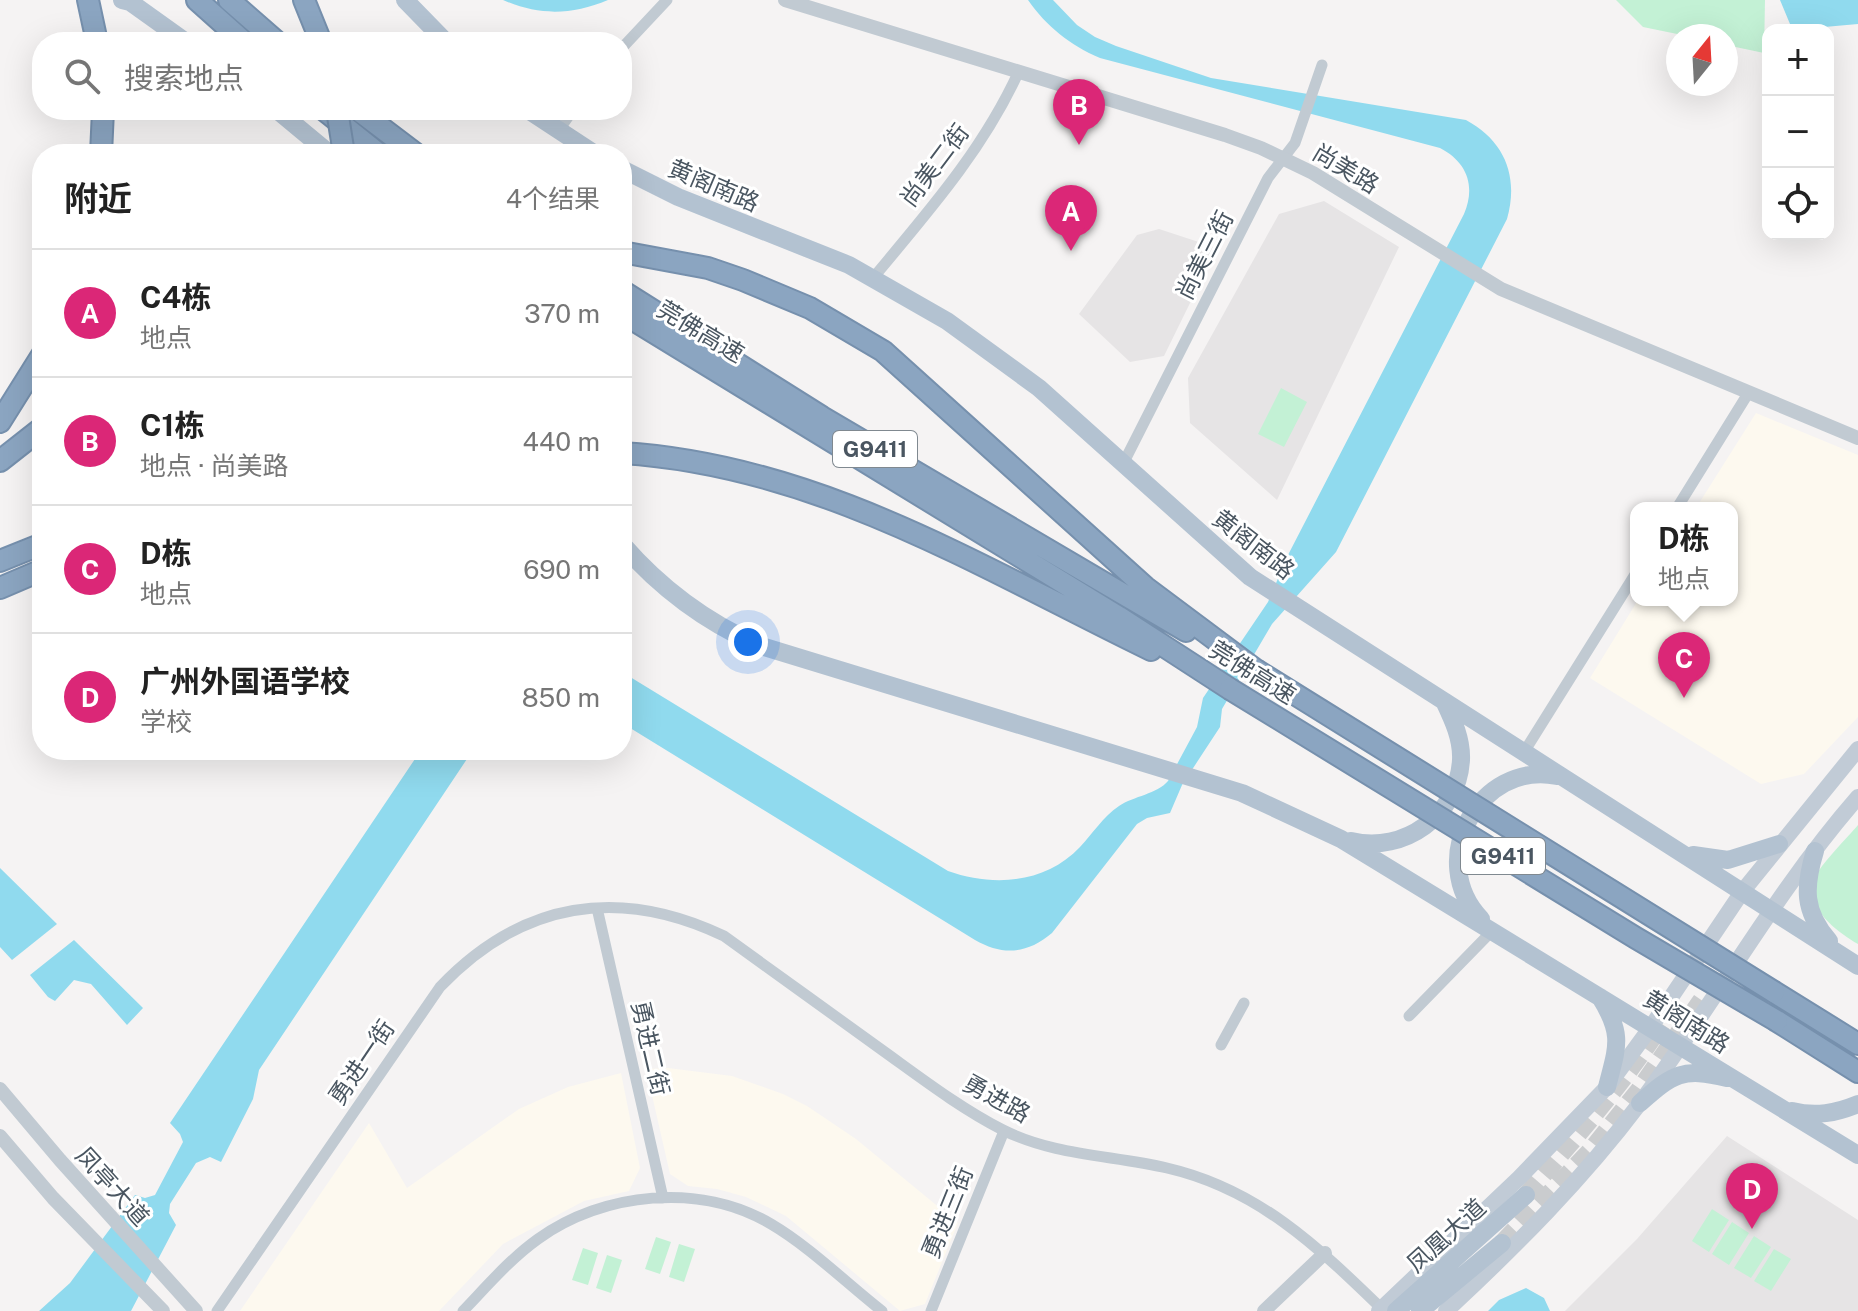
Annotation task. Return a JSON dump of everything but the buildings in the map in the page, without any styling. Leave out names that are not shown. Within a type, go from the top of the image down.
[{"type":"highway","points":[[88,0],[95,32]]},
{"type":"highway","points":[[197,0],[233,32]]},
{"type":"highway","points":[[229,0],[266,32]]},
{"type":"highway","points":[[304,0],[317,32]]},
{"type":"highway","points":[[102,144],[103,120]]},
{"type":"highway","points":[[336,120],[366,144]]},
{"type":"highway","points":[[339,120],[342,144]]},
{"type":"highway","points":[[371,120],[403,144]]},
{"type":"highway","points":[[632,254],[708,268],[778,294],[883,351],[911,374],[1126,609]]},
{"type":"highway","name":"莞佛高速","points":[[632,297],[1126,609],[1230,689],[1858,1072]]},
{"type":"highway","name":"莞佛高速","points":[[632,319],[1126,609],[1256,670],[1858,1044]]},
{"type":"highway","points":[[0,422],[32,371]]},
{"type":"highway","points":[[0,461],[32,436]]},
{"type":"highway","points":[[632,454],[734,469],[815,493],[1126,609]]},
{"type":"highway","points":[[0,561],[32,548]]},
{"type":"highway","points":[[0,588],[32,574]]},
{"type":"main road","points":[[122,0],[130,2],[172,32]]},
{"type":"main road","points":[[405,0],[436,32]]},
{"type":"main road","points":[[289,120],[318,144]]},
{"type":"main road","points":[[542,120],[579,144]]},
{"type":"main road","name":"黄阁南路","points":[[632,174],[678,197],[849,265],[947,321],[1050,397],[1250,577],[1858,966]]},
{"type":"main road","name":"黄阁南路","points":[[632,554],[663,587],[700,615],[758,645],[1242,793],[1341,839],[1858,1155]]},
{"type":"main road","points":[[1341,839],[1361,844],[1382,844],[1402,839],[1421,830],[1443,808],[1457,781],[1461,761],[1460,740],[1444,701]]},
{"type":"main road","points":[[1386,1310],[1607,1087],[1742,892],[1858,749]]},
{"type":"main road","points":[[1493,930],[1477,915],[1465,897],[1458,876],[1457,855],[1461,833],[1470,814],[1484,797],[1501,784],[1522,776],[1543,773],[1564,777]]},
{"type":"main road","points":[[1446,1311],[1513,1248],[1590,1167],[1682,1045],[1771,910],[1858,797]]},
{"type":"main road","points":[[1812,804],[1810,813],[1813,823],[1827,826],[1838,820]]},
{"type":"main road","points":[[1680,852],[1712,860],[1728,860],[1779,844]]},
{"type":"main road","points":[[1815,851],[1806,880],[1810,910],[1819,930],[1841,955]]},
{"type":"main road","points":[[1598,995],[1613,1018],[1616,1032],[1616,1052],[1607,1087]]},
{"type":"main road","points":[[1640,1103],[1668,1079],[1678,1075],[1705,1074],[1739,1081]]},
{"type":"main road","points":[[1775,1104],[1796,1112],[1818,1115],[1840,1112],[1858,1104]]},
{"type":"main road","name":"凤凰大道","points":[[1386,1310],[1526,1195]]},
{"type":"main road","name":"凤凰大道","points":[[1420,1311],[1502,1243]]},
{"type":"street","points":[[632,37],[667,0]]},
{"type":"street","name":"尚美路","points":[[785,0],[1225,135],[1284,158],[1501,289],[1858,438]]},
{"type":"street","name":"尚美三街","points":[[1123,464],[1268,178],[1295,143],[1322,65]]},
{"type":"street","name":"尚美二街","points":[[873,278],[962,170],[999,112],[1019,71]]},
{"type":"street","points":[[558,131],[566,120]]},
{"type":"street","points":[[1681,502],[1749,392]]},
{"type":"street","points":[[1524,752],[1630,583]]},
{"type":"street","name":"勇进路","points":[[597,908],[637,908],[667,914],[724,936],[959,1105],[1004,1131],[1063,1151],[1169,1169],[1212,1182],[1265,1209],[1325,1253],[1386,1310]]},
{"type":"street","name":"勇进二街","points":[[597,908],[663,1198]]},
{"type":"street","name":"勇进一街","points":[[217,1311],[440,987],[469,958],[503,935],[553,915],[597,908]]},
{"type":"street","points":[[1409,1016],[1493,930]]},
{"type":"street","points":[[1221,1045],[1244,1003]]},
{"type":"street","name":"凤亭大道","points":[[0,1089],[196,1311]]},
{"type":"street","name":"勇进三街","points":[[931,1311],[1004,1131]]},
{"type":"street","name":"凤亭大道","points":[[0,1136],[53,1198],[163,1311]]},
{"type":"street","points":[[463,1311],[523,1251],[559,1226],[619,1203],[663,1198],[707,1200],[750,1213],[770,1223],[882,1311]]},
{"type":"street","points":[[1264,1311],[1325,1253]]},
{"type":"shaded area","points":[[1324,201],[1399,247],[1277,500],[1190,423],[1188,378],[1279,214]]},
{"type":"shaded area","points":[[1159,229],[1217,248],[1164,356],[1130,362],[1079,314],[1137,235]]},
{"type":"shaded area","points":[[1756,413],[1858,455],[1858,717],[1804,774],[1761,784],[1590,678],[1634,606],[1738,606],[1738,502],[1700,502]]},
{"type":"shaded area","points":[[668,1068],[732,1076],[807,1106],[856,1139],[958,1223],[925,1304],[900,1311],[786,1216],[746,1197],[717,1189],[688,1186],[670,1174],[646,1069]]},
{"type":"shaded area","points":[[621,1073],[640,1168],[629,1191],[584,1201],[503,1244],[439,1311],[240,1311],[369,1123],[407,1188],[519,1109],[568,1087]]},
{"type":"shaded area","points":[[1727,1136],[1858,1220],[1858,1311],[1565,1311],[1637,1239]]},
{"type":"green space","points":[[1616,0],[1765,0],[1762,53],[1738,48],[1738,24],[1666,24],[1666,32],[1643,27]]},
{"type":"green space","points":[[1281,388],[1307,402],[1284,447],[1258,434]]},
{"type":"green space","points":[[1858,825],[1858,944],[1823,916],[1814,897],[1814,886],[1820,869]]},
{"type":"green space","points":[[1712,1209],[1729,1220],[1709,1252],[1692,1241]]},
{"type":"green space","points":[[1732,1222],[1749,1233],[1729,1265],[1712,1254]]},
{"type":"green space","points":[[1754,1236],[1771,1247],[1751,1278],[1734,1268]]},
{"type":"green space","points":[[656,1237],[671,1242],[660,1274],[645,1269]]},
{"type":"green space","points":[[679,1244],[695,1249],[684,1282],[669,1277]]},
{"type":"green space","points":[[583,1248],[598,1253],[588,1285],[572,1280]]},
{"type":"green space","points":[[1774,1249],[1791,1259],[1771,1291],[1754,1281]]},
{"type":"green space","points":[[607,1255],[622,1260],[611,1293],[596,1288]]},
{"type":"water","points":[[503,0],[608,0],[581,9],[556,12],[530,9]]},
{"type":"water","points":[[1028,0],[1053,0],[1077,25],[1095,37],[1211,78],[1466,120],[1491,138],[1499,149],[1510,175],[1511,189],[1507,219],[1336,552],[1272,624],[1222,709],[1220,727],[1182,785],[1170,813],[1147,818],[1137,824],[1052,933],[1024,949],[1005,950],[975,940],[632,729],[632,678],[948,871],[1000,880],[1018,879],[1051,869],[1080,847],[1119,806],[1158,789],[1168,781],[1197,727],[1203,698],[1268,602],[1288,555],[1464,214],[1469,194],[1463,168],[1440,148],[1100,58],[1060,34]]},
{"type":"water","points":[[1780,0],[1858,0],[1858,24],[1790,24]]},
{"type":"water","points":[[414,760],[466,760],[259,1070],[253,1099],[221,1162],[210,1157],[196,1163],[170,1204],[169,1213],[176,1225],[131,1311],[39,1311],[70,1283],[135,1195],[145,1198],[155,1195],[183,1142],[170,1123]]},
{"type":"water","points":[[0,868],[57,924],[12,960],[0,947]]},
{"type":"water","points":[[74,940],[143,1008],[127,1025],[91,984],[74,980],[55,1001],[30,975]]},
{"type":"water","points":[[1526,1288],[1544,1298],[1550,1311],[1488,1311],[1499,1300]]},
{"type":"tunnel","points":[[1502,1243],[1592,1149],[1639,1090],[1721,972]]},
{"type":"tunnel","points":[[1526,1195],[1614,1090],[1662,1024]]},
{"type":"place","name":"C1栋","points":[[1079,145]]},
{"type":"place","name":"C4栋","points":[[1071,251]]},
{"type":"place","name":"D栋","points":[[1684,698]]},
{"type":"place","name":"广州外国语学校","points":[[1752,1229]]}]
